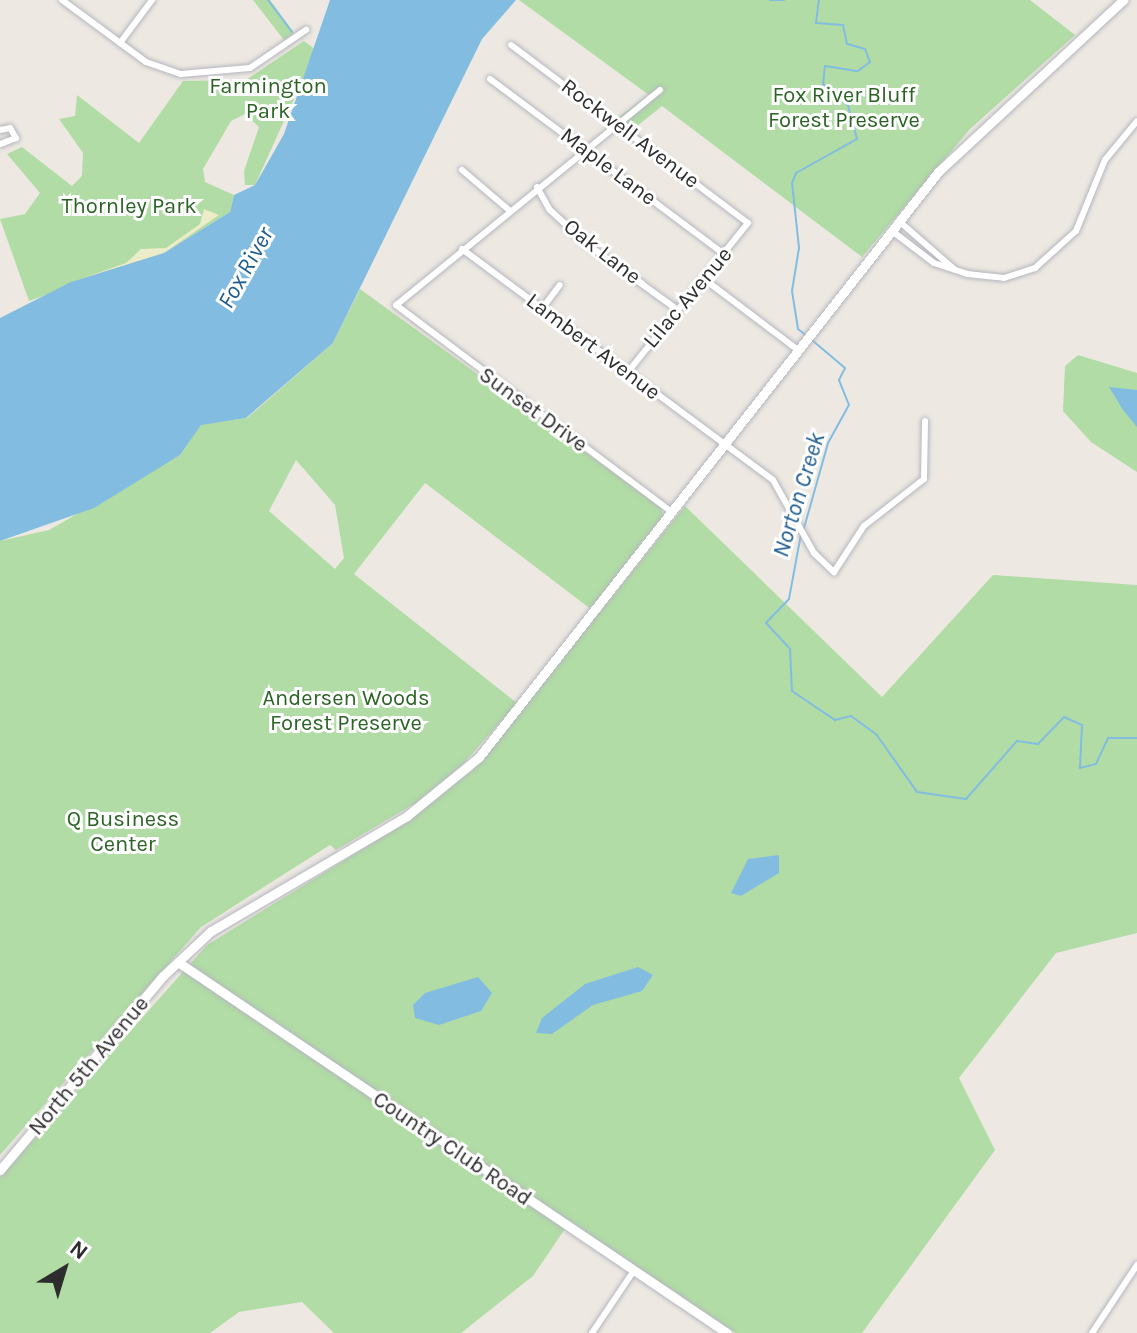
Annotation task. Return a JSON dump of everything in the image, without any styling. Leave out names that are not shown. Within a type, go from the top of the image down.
[{"type":"main road","name":"North 5th Avenue","points":[[0,1170],[178,962],[265,894],[407,816],[454,781],[966,141],[1123,0]]},
{"type":"main road","name":"Country Club Road","points":[[178,962],[727,1333]]},
{"type":"street","points":[[62,0],[146,62],[215,77],[266,60],[306,30]]},
{"type":"street","points":[[120,43],[152,0]]},
{"type":"street","name":"Rockwell Avenue","points":[[511,45],[748,223]]},
{"type":"street","name":"Maple Lane","points":[[490,79],[725,255]]},
{"type":"street","points":[[462,249],[614,123],[660,90]]},
{"type":"street","points":[[892,231],[954,269],[1004,278],[1047,262],[1076,231],[1105,160],[1137,121]]},
{"type":"street","points":[[0,130],[10,128],[16,138],[0,144]]},
{"type":"street","points":[[462,170],[509,210]]},
{"type":"street","name":"Oak Lane","points":[[537,187],[550,210],[588,245],[675,308]]},
{"type":"street","points":[[900,222],[954,269]]},
{"type":"street","name":"Lilac Avenue","points":[[627,373],[675,308],[725,255],[748,223]]},
{"type":"street","name":"Sunset Drive","points":[[462,249],[396,305],[672,512]]},
{"type":"street","name":"Lambert Avenue","points":[[462,249],[773,480],[814,553],[834,572],[864,526],[924,479],[925,421]]},
{"type":"street","points":[[704,279],[801,347]]},
{"type":"street","points":[[541,310],[560,285]]},
{"type":"street","points":[[1092,1333],[1137,1265]]},
{"type":"street","points":[[592,1333],[633,1272]]},
{"type":"green space","name":"Farmington Park","points":[[253,0],[270,0],[294,33],[284,40]]},
{"type":"green space","name":"Fox River Bluff Forest Preserve","points":[[519,0],[1030,0],[1075,35],[970,129],[862,257],[662,106],[631,131],[616,119],[649,95]]},
{"type":"green space","name":"Thornley Park","points":[[304,41],[316,50],[255,185],[245,185],[244,171],[259,127],[245,114],[231,121],[203,169],[205,182],[234,195],[230,212],[164,253],[29,301],[0,219],[25,214],[40,193],[7,154],[22,147],[72,186],[82,176],[83,153],[59,119],[75,116],[77,95],[139,143],[183,81],[246,80]]},
{"type":"green space","name":"Andersen Woods Forest Preserve","points":[[360,289],[661,507],[663,517],[592,610],[425,483],[354,574],[517,703],[463,764],[417,802],[336,850],[330,845],[201,927],[0,1155],[0,541],[49,530],[180,455],[201,424],[247,418],[333,343]],"holes":[[[296,460],[335,505],[344,558],[335,569],[269,511]]]},
{"type":"green space","points":[[1078,355],[1137,373],[1137,472],[1091,442],[1063,411],[1065,366]]},
{"type":"green space","points":[[685,506],[882,697],[993,575],[1137,585],[1137,933],[1056,953],[959,1078],[995,1150],[862,1333],[736,1333],[569,1223],[533,1276],[461,1333],[334,1333],[302,1302],[239,1312],[210,1333],[0,1333],[0,1177],[207,945],[395,829],[472,771]]},
{"type":"sand","points":[[204,209],[219,215],[164,253],[69,283],[126,263],[141,249],[166,248],[200,224]]},
{"type":"water","name":"Fox River","points":[[330,0],[516,0],[482,39],[333,343],[246,418],[201,425],[180,455],[94,508],[0,541],[0,318],[71,282],[164,253],[230,212],[234,195],[255,185],[284,134]]},
{"type":"water","points":[[1109,387],[1137,390],[1137,427],[1123,410]]},
{"type":"water","points":[[779,855],[779,873],[741,896],[731,893],[748,859]]},
{"type":"water","points":[[638,967],[653,975],[642,991],[593,1005],[552,1034],[536,1033],[542,1018],[585,984]]},
{"type":"water","points":[[478,977],[492,993],[481,1011],[439,1025],[415,1018],[413,1005],[425,993]]},
{"type":"waterway","points":[[268,0],[292,32]]},
{"type":"waterway","name":"Norton Creek","points":[[770,0],[784,0]]},
{"type":"waterway","name":"Norton Creek","points":[[807,336],[798,329],[792,291],[799,248],[792,183],[796,173],[857,139],[848,105],[823,84],[825,66],[858,71],[870,62],[865,49],[847,44],[843,25],[816,23],[819,0]]},
{"type":"waterway","name":"Norton Creek","points":[[804,528],[828,443],[849,405],[839,380],[845,368],[812,340]]},
{"type":"waterway","name":"Norton Creek","points":[[801,534],[789,599],[766,623],[790,649],[792,691],[835,720],[851,716],[876,734],[917,792],[966,799],[1017,741],[1038,744],[1064,717],[1082,725],[1080,768],[1096,764],[1108,738],[1137,738]]},
{"type":"park label","name":"Q Business Center","points":[[123,832]]}]
